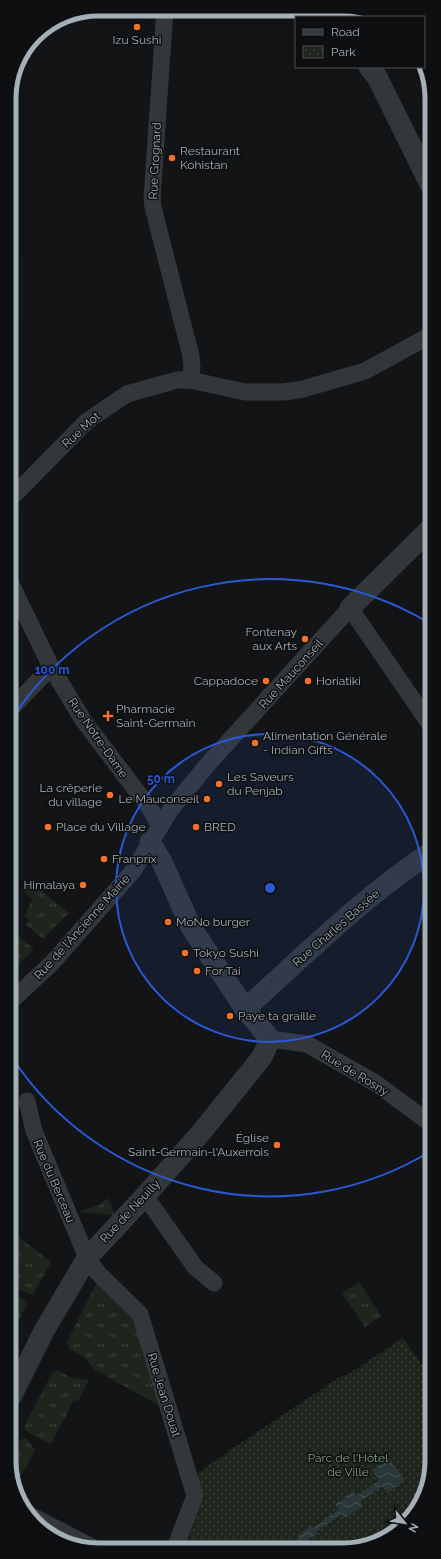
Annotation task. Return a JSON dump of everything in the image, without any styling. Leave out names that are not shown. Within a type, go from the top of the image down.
[{"type":"street","name":"Rue Grognard","points":[[165,16],[152,198],[153,208],[191,356],[192,368],[190,380]]},
{"type":"street","points":[[371,68],[377,77],[425,174]]},
{"type":"street","name":"Rue Mot","points":[[16,493],[87,421],[127,394],[177,380],[190,380],[245,392],[285,392],[303,389],[365,371],[425,337]]},
{"type":"street","name":"Rue Mauconseil","points":[[155,834],[171,809],[208,764],[350,608],[425,534]]},
{"type":"street","name":"Rue Notre-Dame","points":[[16,594],[51,667],[83,720],[152,810],[155,834]]},
{"type":"street","points":[[350,608],[425,717]]},
{"type":"street","points":[[16,704],[51,667]]},
{"type":"street","points":[[155,834],[162,862],[191,926],[245,1009],[270,1039]]},
{"type":"street","name":"Rue de l'Ancienne Mairie","points":[[16,997],[52,964],[133,871],[155,834]]},
{"type":"street","name":"Rue Charles Bassée","points":[[245,1009],[362,904],[425,856]]},
{"type":"street","name":"Rue de Rosny","points":[[270,1039],[306,1044],[377,1084],[425,1119]]},
{"type":"street","name":"Rue de Neuilly","points":[[16,1387],[44,1331],[87,1258],[199,1135],[262,1057],[270,1039]]},
{"type":"street","name":"Rue du Berceau","points":[[27,1101],[34,1131],[87,1258]]},
{"type":"street","points":[[145,1196],[195,1267],[214,1283]]},
{"type":"street","name":"Rue Jean Douat","points":[[87,1258],[98,1273],[140,1314],[195,1496],[177,1543]]},
{"type":"street","points":[[43,1522],[79,1540]]},
{"type":"green space","points":[[29,881],[69,913],[43,939],[26,925],[29,920],[25,916],[32,899],[22,890]]},
{"type":"green space","points":[[18,936],[34,949],[16,967],[16,938]]},
{"type":"green space","points":[[108,1198],[115,1215],[79,1212],[99,1205]]},
{"type":"green space","points":[[16,1235],[51,1262],[33,1295],[17,1289]]},
{"type":"green space","points":[[97,1282],[131,1315],[144,1339],[162,1407],[95,1370],[83,1356],[69,1349],[67,1342]]},
{"type":"green space","points":[[359,1282],[381,1316],[365,1327],[342,1293]]},
{"type":"green space","points":[[18,1297],[28,1302],[16,1325],[16,1298]]},
{"type":"green space","name":"Parc de l'Hôtel de Ville","points":[[403,1338],[425,1369],[425,1467],[419,1493],[413,1503],[385,1503],[385,1531],[375,1537],[354,1542],[187,1543],[204,1497],[197,1474],[233,1448],[343,1375],[344,1377]]},
{"type":"green space","points":[[57,1370],[72,1378],[89,1380],[78,1401],[74,1400],[51,1444],[27,1432],[24,1427],[52,1373]]},
{"type":"green space","points":[[25,1438],[28,1440],[35,1450],[19,1479],[24,1495],[22,1493],[16,1467],[16,1446]]},
{"type":"water","points":[[389,1458],[405,1481],[387,1493],[382,1486],[360,1502],[363,1506],[345,1518],[342,1514],[316,1532],[316,1534],[304,1543],[303,1541],[300,1543],[292,1543],[300,1538],[298,1535],[311,1526],[313,1528],[338,1510],[335,1504],[353,1491],[356,1496],[379,1480],[372,1470]]},
{"type":"place","name":"Izu Sushi","points":[[137,27]]},
{"type":"place","name":"Restaurant Kohistan","points":[[172,158]]},
{"type":"place","name":"Fontenay aux Arts","points":[[305,639]]},
{"type":"place","name":"Cappadoce","points":[[266,681]]},
{"type":"place","name":"Horiatiki","points":[[308,681]]},
{"type":"place","name":"Pharmacie Saint-Germain","points":[[108,716]]},
{"type":"place","name":"Alimentation Générale - Indian Gifts","points":[[255,743]]},
{"type":"place","name":"Les Saveurs du Penjab","points":[[219,784]]},
{"type":"place","name":"La crêperie du village","points":[[110,795]]},
{"type":"place","name":"Le Mauconseil","points":[[207,799]]},
{"type":"place","name":"Place du Village","points":[[48,827]]},
{"type":"place","name":"BRED","points":[[196,827]]},
{"type":"place","name":"Franprix","points":[[104,859]]},
{"type":"place","name":"Himalaya","points":[[83,885]]},
{"type":"place","name":"MoNo burger","points":[[168,922]]},
{"type":"place","name":"Tokyo Sushi","points":[[185,953]]},
{"type":"place","name":"For Tai","points":[[197,971]]},
{"type":"place","name":"Paye ta graille","points":[[230,1016]]},
{"type":"place","name":"Église Saint-Germain-l'Auxerrois","points":[[277,1145]]}]
